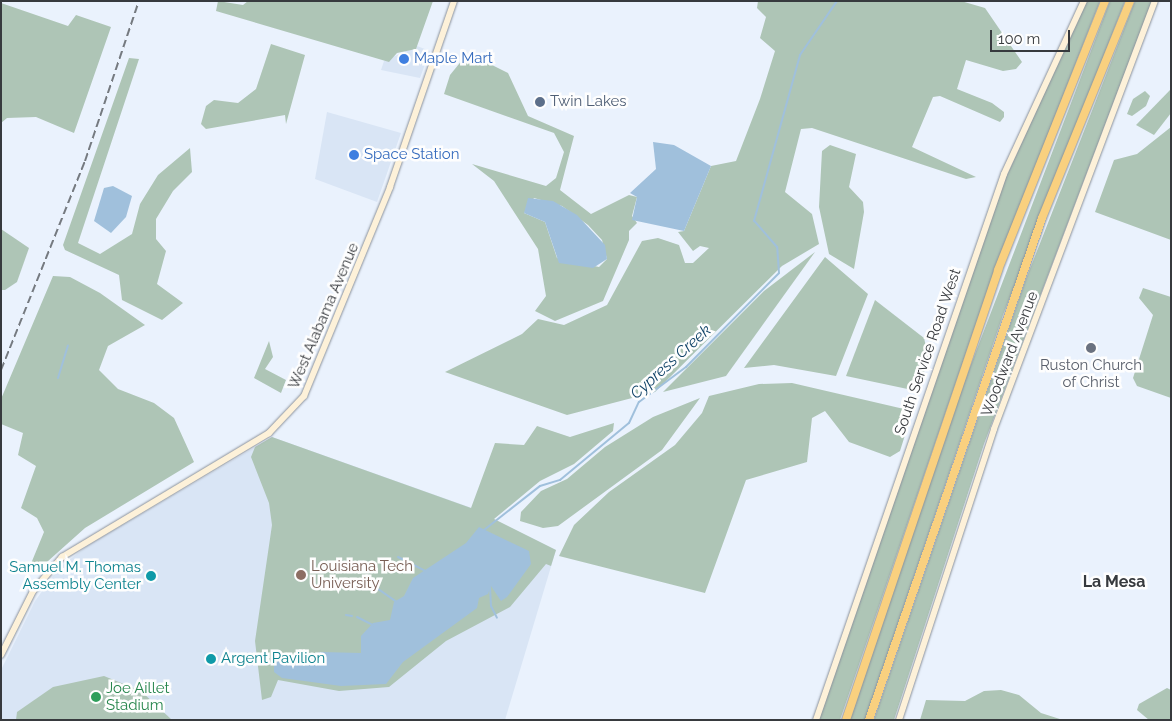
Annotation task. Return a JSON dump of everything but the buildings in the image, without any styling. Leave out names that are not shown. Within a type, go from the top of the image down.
[{"type":"highway","points":[[846,720],[998,270],[1105,1]]},
{"type":"highway","points":[[868,720],[1042,218],[1130,1]]},
{"type":"main road","name":"West Alabama Avenue","points":[[1,655],[33,590],[62,558],[269,433],[304,396],[390,187],[454,1]]},
{"type":"main road","name":"South Service Road West","points":[[816,720],[1000,183],[1084,1]]},
{"type":"main road","name":"Woodward Avenue","points":[[899,720],[968,502],[1155,1]]},
{"type":"shaded area","points":[[417,46],[430,51],[420,78],[381,70],[384,61]]},
{"type":"shaded area","points":[[327,112],[401,133],[377,202],[315,179]]},
{"type":"shaded area","name":"Louisiana Tech University","points":[[272,437],[472,508],[556,550],[505,720],[1,720],[1,670],[35,601],[59,568],[87,546]]},
{"type":"green space","points":[[218,1],[243,5],[248,1],[433,1],[416,49],[397,53],[389,62],[216,11]]},
{"type":"green space","points":[[758,1],[961,1],[985,8],[1022,62],[1016,69],[1003,71],[966,60],[957,89],[992,103],[1004,112],[1004,117],[1000,122],[940,96],[933,97],[912,147],[976,177],[966,179],[812,128],[801,129],[785,192],[812,214],[819,244],[782,266],[655,392],[567,415],[445,372],[522,334],[538,319],[564,325],[607,305],[642,241],[658,238],[679,245],[685,263],[693,263],[709,248],[700,246],[693,251],[678,232],[684,231],[711,166],[736,161],[760,99],[775,51],[760,38],[766,17],[757,8]]},
{"type":"green space","points":[[1086,1],[1100,1],[990,283],[840,720],[818,720],[1004,182]]},
{"type":"green space","points":[[1110,1],[1125,1],[1003,315],[865,720],[850,720],[959,396]]},
{"type":"green space","points":[[1135,1],[1152,1],[984,444],[894,720],[874,720],[1026,279]]},
{"type":"green space","points":[[1,3],[68,26],[76,15],[111,27],[74,133],[36,117],[7,118],[1,123]]},
{"type":"green space","points":[[271,44],[305,55],[286,124],[285,115],[206,129],[201,124],[206,106],[214,100],[238,103],[256,89]]},
{"type":"green space","points":[[129,58],[139,59],[78,243],[100,254],[132,234],[140,204],[158,175],[190,148],[192,172],[173,191],[156,219],[156,239],[166,251],[157,284],[183,303],[162,320],[122,300],[119,275],[65,250],[63,245]]},
{"type":"green space","points":[[463,59],[480,59],[508,73],[528,116],[574,136],[560,190],[591,214],[629,195],[637,197],[632,216],[637,223],[629,231],[629,240],[603,301],[555,321],[535,311],[546,296],[538,249],[494,181],[472,164],[546,186],[556,178],[564,152],[554,133],[444,94],[450,75]],"holes":[[[534,198],[562,206],[588,225],[602,240],[607,259],[599,267],[557,258],[545,222],[524,213]]]},
{"type":"green space","points":[[1171,89],[1171,113],[1154,135],[1136,125]]},
{"type":"green space","points":[[1145,91],[1150,96],[1146,106],[1132,116],[1127,114],[1133,99]]},
{"type":"green space","points":[[1171,127],[1171,240],[1095,212],[1114,160],[1137,154]]},
{"type":"green space","points":[[830,145],[856,154],[849,187],[863,202],[864,212],[854,269],[829,254],[819,207],[822,151]]},
{"type":"green space","points":[[1,229],[29,248],[17,282],[5,290],[1,290]]},
{"type":"green space","points":[[815,252],[726,376],[663,392],[764,291]]},
{"type":"green space","points":[[825,257],[868,294],[836,376],[774,365],[744,368]]},
{"type":"green space","points":[[53,276],[70,277],[100,293],[145,325],[108,346],[99,370],[118,389],[154,403],[174,418],[194,462],[85,528],[38,570],[30,566],[44,532],[37,518],[21,508],[36,466],[18,455],[23,433],[1,424],[1,399]]},
{"type":"green space","points":[[1143,288],[1171,297],[1171,398],[1137,386],[1133,378],[1153,315],[1139,298]]},
{"type":"green space","points":[[875,300],[924,338],[929,359],[917,391],[846,376]]},
{"type":"green space","points":[[269,341],[273,357],[265,369],[286,380],[281,393],[254,378]]},
{"type":"green space","points":[[792,383],[904,409],[911,416],[900,451],[890,457],[849,442],[825,411],[812,418],[807,462],[746,480],[705,593],[559,556],[574,525],[609,492],[675,445],[702,413],[709,396],[759,384]]},
{"type":"green space","points":[[700,398],[662,450],[558,526],[543,528],[520,521],[521,512],[541,491],[567,479],[605,447],[653,417]]},
{"type":"green space","points":[[614,423],[613,431],[574,464],[540,481],[494,519],[556,550],[551,566],[546,564],[510,607],[446,641],[389,687],[339,691],[278,680],[271,697],[262,700],[255,641],[272,525],[269,503],[251,457],[255,447],[272,437],[471,508],[495,443],[524,445],[537,426],[570,437]]},
{"type":"green space","name":"Joe Aillet Stadium","points":[[104,676],[141,691],[172,720],[16,720],[17,712],[53,687]]},
{"type":"green space","points":[[1167,688],[1171,690],[1171,720],[1149,720],[1137,710],[1139,704]]},
{"type":"green space","points":[[1001,690],[1019,695],[1041,713],[1063,720],[920,720],[926,700],[965,701],[984,691]]},
{"type":"water","points":[[653,142],[674,145],[711,166],[684,231],[632,220],[637,197],[630,193],[656,169]]},
{"type":"water","points":[[113,186],[132,196],[126,217],[111,233],[94,221],[104,188]]},
{"type":"water","points":[[528,198],[553,201],[577,215],[605,245],[607,259],[593,268],[559,263],[545,222],[524,213]]},
{"type":"water","points":[[479,527],[529,551],[531,564],[507,597],[501,601],[491,586],[488,594],[479,598],[477,608],[403,662],[386,684],[341,686],[282,678],[274,672],[274,662],[321,652],[361,653],[361,636],[373,623],[390,620],[394,602],[404,596],[413,578],[466,543]]},
{"type":"waterway","name":"Cypress Creek","points":[[484,530],[540,486],[560,480],[629,423],[639,402],[686,367],[779,273],[777,247],[754,221],[800,55],[837,1]]},
{"type":"waterway","points":[[58,378],[68,346]]},
{"type":"waterway","points":[[398,557],[425,571]]},
{"type":"waterway","points":[[354,579],[371,584],[397,602]]},
{"type":"waterway","points":[[490,587],[491,606],[497,618]]},
{"type":"waterway","points":[[346,615],[352,616]]},
{"type":"waterway","points":[[357,617],[373,625]]},
{"type":"railway","points":[[1,370],[85,161],[139,1]]},
{"type":"place","name":"Maple Mart","points":[[404,59]]},
{"type":"place","name":"Twin Lakes","points":[[540,102]]},
{"type":"place","name":"Space Station","points":[[354,155]]},
{"type":"place","name":"Ruston Church of Christ","points":[[1091,348]]},
{"type":"place","name":"Louisiana Tech University","points":[[301,575]]},
{"type":"place","name":"Samuel M. Thomas Assembly Center","points":[[151,576]]},
{"type":"place","name":"Argent Pavilion","points":[[211,659]]},
{"type":"place","name":"Joe Aillet Stadium","points":[[96,697]]},
{"type":"district","name":"La Mesa","points":[[1114,582]]}]
